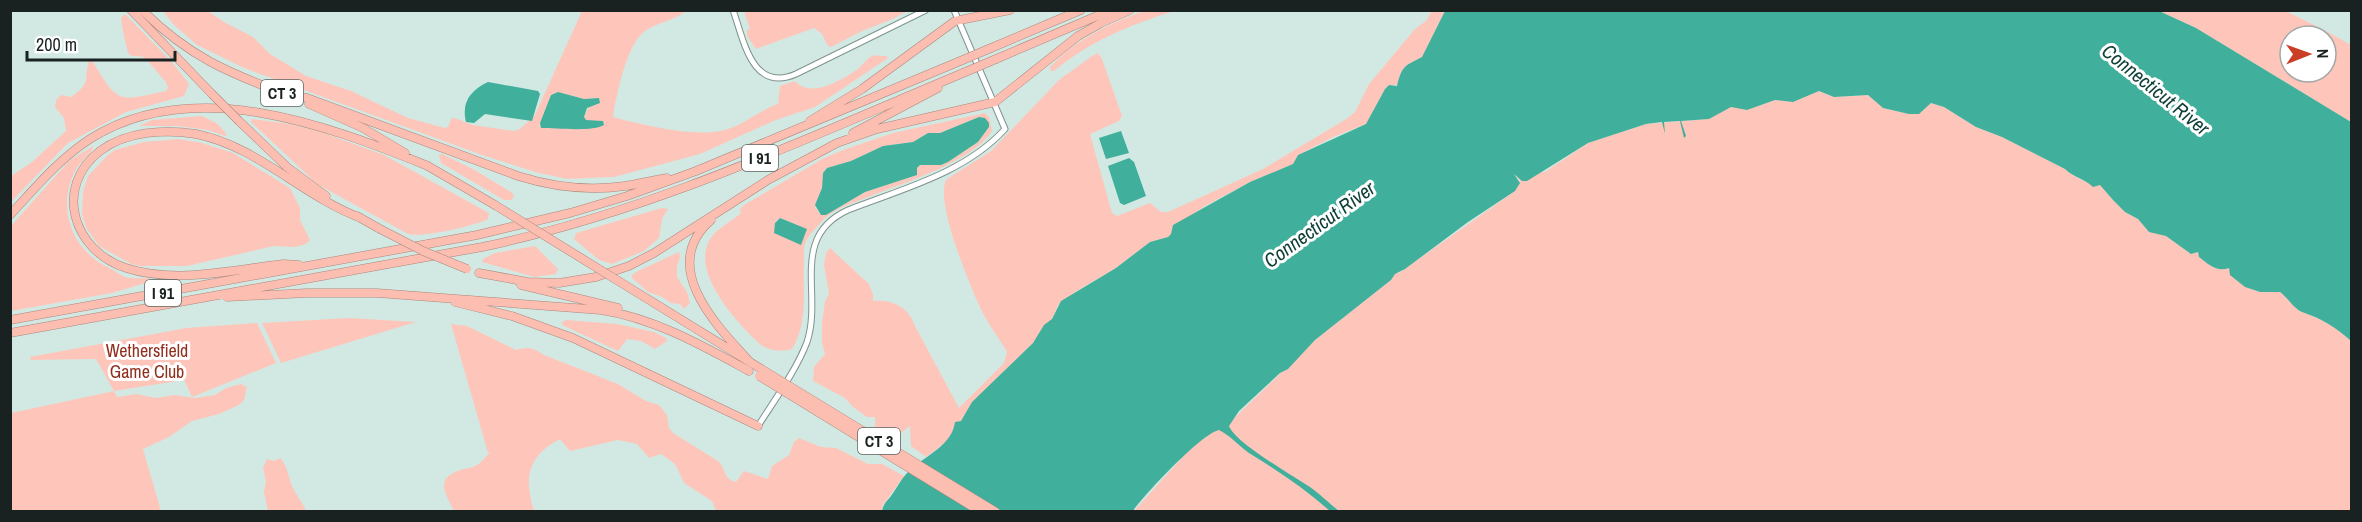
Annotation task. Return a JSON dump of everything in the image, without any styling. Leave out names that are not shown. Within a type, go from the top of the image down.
[{"type":"highway","name":"CT 3","points":[[131,10],[239,121],[302,179],[361,218],[423,251],[466,269],[654,319],[702,342],[749,371],[761,373],[996,512]]},
{"type":"highway","name":"CT 3","points":[[142,10],[174,40],[201,58],[236,76],[348,121],[495,205],[749,361],[761,373],[981,512]]},
{"type":"highway","points":[[806,126],[816,116],[854,94],[958,20],[1010,10]]},
{"type":"highway","name":"I 91","points":[[10,320],[524,225],[610,201],[681,177],[1081,10]]},
{"type":"highway","name":"I 91","points":[[10,333],[482,247],[597,218],[708,179],[1111,10]]},
{"type":"highway","points":[[837,143],[877,129],[993,104],[1085,32],[1130,10]]},
{"type":"highway","points":[[478,273],[535,283],[571,282],[603,275],[642,260],[768,180],[928,94],[947,79]]},
{"type":"highway","points":[[287,95],[307,98],[518,176],[548,184],[576,188],[608,188],[681,177]]},
{"type":"highway","points":[[10,215],[54,168],[87,141],[126,121],[175,110],[199,108],[234,110],[298,121],[345,134],[428,166]]},
{"type":"highway","points":[[309,266],[283,264],[179,275],[145,272],[121,266],[95,251],[80,231],[74,205],[78,180],[93,158],[117,142],[143,134],[185,133],[212,138],[238,149],[324,200],[361,218]]},
{"type":"highway","points":[[725,208],[706,224],[696,237],[691,256],[692,277],[711,318],[749,361]]},
{"type":"highway","points":[[207,297],[343,292],[421,295],[614,312],[668,330],[749,371]]},
{"type":"highway","points":[[421,295],[493,310],[556,331],[758,426]]},
{"type":"street","points":[[733,10],[755,65],[766,75],[779,79],[796,74],[926,10]]},
{"type":"street","points":[[758,426],[807,340],[810,323],[812,257],[816,240],[824,227],[842,213],[938,175],[977,154],[1005,129],[954,10]]},
{"type":"green space","points":[[744,10],[907,11],[831,47],[828,46],[822,34],[814,28],[756,49],[747,36],[747,30],[750,29]]},
{"type":"green space","points":[[1146,10],[1174,11],[1111,35],[1051,71],[1050,67],[1060,57],[1083,40],[1107,26]]},
{"type":"green space","points":[[163,11],[208,11],[253,37],[270,54],[306,76],[351,91],[408,118],[445,128],[454,118],[473,125],[514,131],[520,129],[535,115],[582,11],[686,11],[650,28],[639,37],[623,71],[613,117],[671,130],[716,132],[728,129],[778,104],[780,86],[795,81],[809,88],[826,86],[858,69],[872,56],[888,58],[815,107],[776,120],[700,154],[614,177],[567,179],[535,172],[482,155],[244,68],[197,45],[173,24]],"holes":[[[558,92],[584,99],[599,98],[598,104],[588,108],[583,118],[572,128],[541,128],[540,123],[551,95]]]},
{"type":"green space","points":[[1432,11],[1445,11],[1422,57],[1405,67],[1397,85],[1389,85],[1385,89],[1366,124],[1333,137],[1298,155],[1293,164],[1250,182],[1205,206],[1184,220],[1168,237],[1150,242],[1116,268],[1075,292],[1058,305],[1052,319],[1033,343],[972,402],[961,421],[955,422],[948,439],[926,457],[911,446],[910,426],[897,436],[878,430],[875,428],[875,417],[867,417],[845,398],[813,381],[814,367],[825,354],[822,343],[822,323],[825,301],[829,294],[824,265],[826,253],[830,248],[869,284],[873,301],[893,303],[909,314],[959,408],[1004,363],[1007,352],[982,311],[954,240],[948,221],[944,189],[947,179],[991,151],[1059,80],[1092,56],[1098,53],[1102,59],[1122,116],[1119,121],[1090,134],[1112,213],[1117,216],[1150,203],[1161,212],[1168,212],[1263,169],[1348,118],[1355,112],[1369,84],[1415,29],[1426,21]]},
{"type":"green space","points":[[2159,11],[2286,11],[2312,24],[2278,24],[2278,78],[2196,28]]},
{"type":"green space","points":[[125,14],[172,62],[189,84],[184,96],[126,112],[68,143],[11,202],[11,176],[32,162],[66,131],[64,118],[55,107],[56,100],[61,95],[71,97],[85,84],[89,61],[93,62],[115,93],[121,96],[138,97],[166,91],[168,88],[166,82],[146,60],[141,56],[129,54],[121,18]]},
{"type":"green space","points":[[2338,38],[2351,45],[2351,122],[2288,84],[2338,84]]},
{"type":"green space","points":[[1819,91],[1834,97],[1868,95],[1883,108],[1909,114],[1920,113],[1931,103],[1944,107],[1976,127],[2002,137],[2082,180],[2100,185],[2125,212],[2138,219],[2147,230],[2166,236],[2191,254],[2198,252],[2207,263],[2215,268],[2229,268],[2230,274],[2245,287],[2260,292],[2280,292],[2299,310],[2322,320],[2339,331],[2351,341],[2351,511],[1133,512],[1189,450],[1212,432],[1230,422],[1315,340],[1391,280],[1395,273],[1399,273],[1515,191],[1520,181],[1514,174],[1545,172],[1588,143],[1646,124],[1709,119],[1728,107],[1747,110],[1775,100],[1793,102]]},
{"type":"green space","points":[[985,113],[989,117],[992,131],[982,142],[953,162],[844,206],[823,220],[809,236],[804,246],[804,308],[797,339],[792,349],[788,350],[772,350],[761,345],[730,312],[712,283],[706,268],[705,254],[712,236],[741,213],[740,209],[744,205],[824,158],[893,133]],"holes":[[[979,117],[989,123],[989,127],[978,142],[948,162],[941,165],[920,165],[917,168],[917,175],[865,192],[826,215],[821,215],[815,207],[822,188],[825,169],[851,161],[883,146],[913,142],[926,134],[940,133]],[[780,218],[799,226],[806,232],[801,244],[774,233],[776,221]]]},
{"type":"green space","points":[[202,116],[218,124],[227,135],[177,126],[139,126],[152,120]]},
{"type":"green space","points":[[252,119],[290,124],[321,132],[384,155],[489,213],[488,219],[448,231],[408,234],[317,184],[251,122]]},
{"type":"green space","points":[[179,139],[202,143],[233,153],[290,188],[300,208],[300,220],[310,240],[306,244],[295,247],[274,246],[187,266],[131,264],[99,246],[87,229],[82,215],[83,191],[88,176],[115,150],[144,142]]},
{"type":"green space","points":[[93,146],[77,168],[69,185],[67,200],[71,227],[85,251],[96,260],[123,276],[148,278],[149,282],[112,293],[11,311],[11,226],[69,161]]},
{"type":"green space","points":[[442,154],[473,169],[511,192],[514,195],[512,200],[504,200],[441,163],[439,155]]},
{"type":"green space","points":[[662,208],[668,209],[662,219],[659,238],[644,251],[612,264],[599,260],[574,239],[576,233]]},
{"type":"green space","points":[[535,246],[558,269],[556,274],[534,277],[482,262],[483,259],[495,253]]},
{"type":"green space","points":[[679,252],[677,277],[687,292],[690,303],[684,309],[680,304],[671,303],[648,292],[632,278],[632,275],[638,271]]},
{"type":"green space","points":[[349,318],[416,322],[281,363],[262,323]]},
{"type":"green space","points":[[566,320],[617,324],[654,332],[666,338],[667,341],[655,349],[641,341],[627,339],[618,351],[562,325],[562,322]]},
{"type":"green space","name":"Wethersfield Game Club","points":[[257,323],[276,363],[192,397],[184,380],[114,391],[96,359],[31,360],[30,357],[186,328]]},
{"type":"green space","points":[[451,324],[467,326],[516,350],[534,349],[618,384],[646,401],[659,405],[667,415],[669,428],[673,433],[718,461],[732,481],[736,482],[744,471],[768,479],[772,466],[789,455],[794,442],[799,438],[821,447],[836,448],[868,464],[882,464],[904,476],[883,505],[882,511],[716,511],[712,501],[684,483],[675,464],[661,454],[649,458],[637,444],[618,440],[570,451],[560,439],[541,453],[531,469],[529,489],[534,511],[454,511],[444,486],[448,476],[475,466],[491,452],[488,453]]},
{"type":"green space","points":[[241,384],[247,387],[244,400],[239,405],[219,414],[192,421],[169,437],[143,449],[161,511],[11,511],[11,413],[114,391],[117,397],[136,394],[156,398],[175,395],[195,398],[215,395],[226,388]]},
{"type":"green space","points":[[280,458],[306,511],[268,511],[263,468],[267,459],[274,461]]},
{"type":"water","name":"Connecticut River","points":[[1445,11],[2159,11],[2196,28],[2278,78],[2278,84],[2288,84],[2351,122],[2351,341],[2340,331],[2293,306],[2280,292],[2260,292],[2245,287],[2230,275],[2229,268],[2213,267],[2199,257],[2198,252],[2191,254],[2166,236],[2149,232],[2138,219],[2125,212],[2100,185],[2093,187],[2065,169],[2002,137],[1976,127],[1944,107],[1931,103],[1919,114],[1909,114],[1883,108],[1868,95],[1834,97],[1819,91],[1793,102],[1775,100],[1747,110],[1731,107],[1709,119],[1681,121],[1686,136],[1684,138],[1680,121],[1664,122],[1665,134],[1662,122],[1646,124],[1588,143],[1527,181],[1522,181],[1514,174],[1520,183],[1515,191],[1395,274],[1391,280],[1315,340],[1288,369],[1280,373],[1239,411],[1229,426],[1254,451],[1314,490],[1339,511],[1330,511],[1281,473],[1249,453],[1219,430],[1187,453],[1133,511],[882,512],[885,503],[914,466],[949,438],[955,422],[961,421],[972,402],[1033,343],[1044,325],[1052,319],[1061,301],[1116,268],[1150,242],[1168,237],[1173,225],[1250,182],[1293,164],[1298,155],[1366,124],[1385,89],[1389,85],[1397,86],[1405,67],[1422,57]]},
{"type":"water","points":[[488,82],[538,91],[540,94],[532,121],[485,114],[474,123],[466,122],[466,103],[472,93]]},
{"type":"water","points":[[558,92],[584,99],[599,98],[600,103],[587,108],[584,117],[586,120],[603,121],[604,125],[583,129],[541,128],[540,123],[551,95]]},
{"type":"water","points":[[979,117],[985,118],[989,127],[978,142],[948,162],[941,165],[920,165],[917,168],[917,175],[865,192],[826,215],[821,215],[815,205],[822,188],[823,173],[827,168],[851,161],[883,146],[913,142],[928,133],[940,133]]},
{"type":"water","points":[[1121,131],[1129,153],[1106,159],[1099,138]]},
{"type":"water","points":[[1129,158],[1134,162],[1146,196],[1124,205],[1120,203],[1108,166]]},
{"type":"water","points":[[780,218],[807,229],[801,245],[774,233],[775,223]]}]
